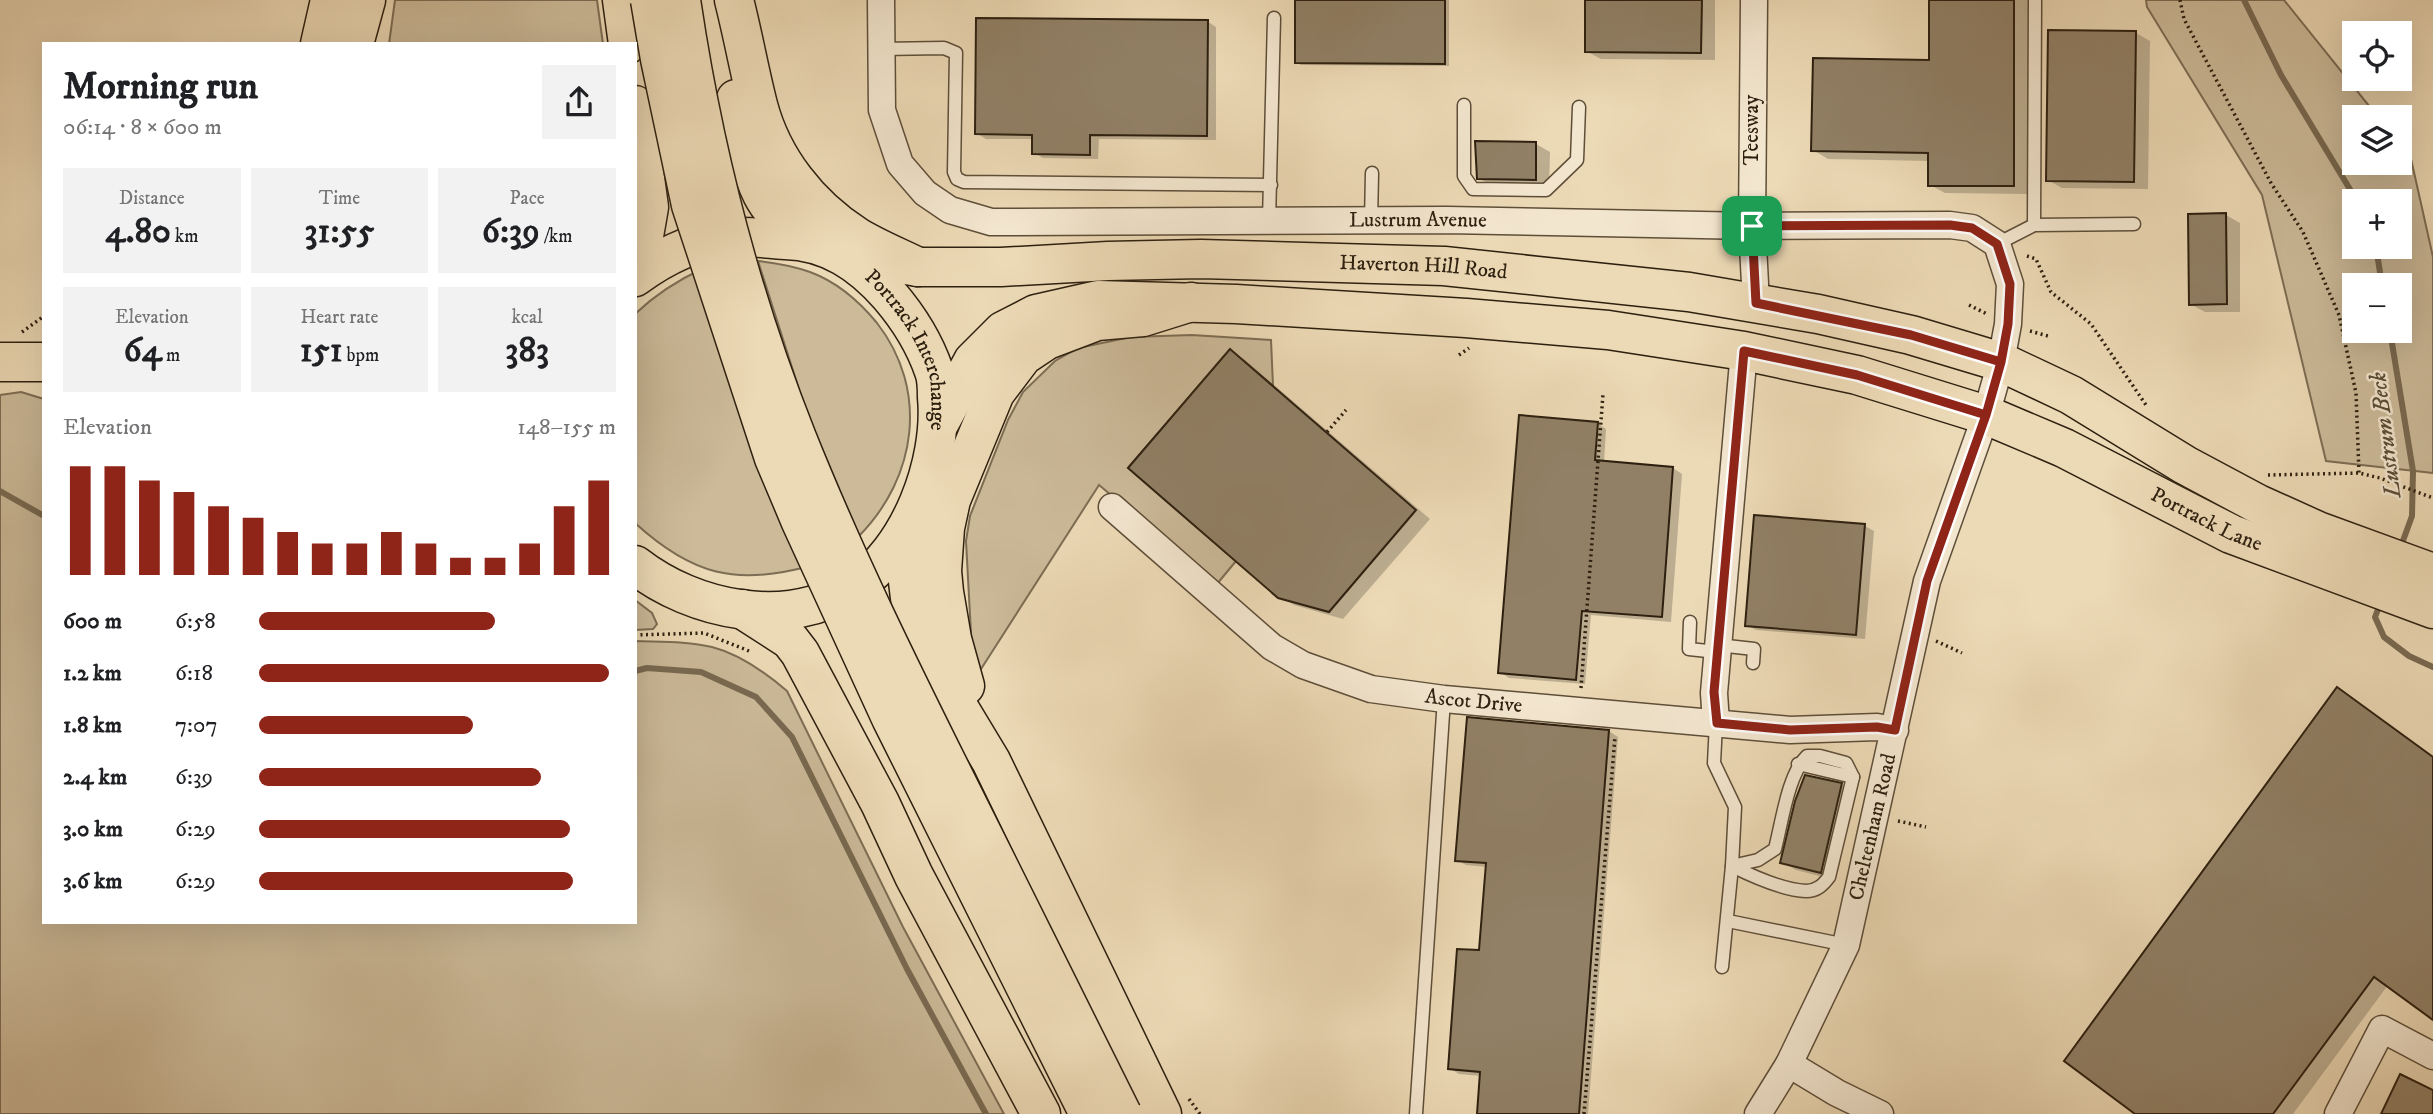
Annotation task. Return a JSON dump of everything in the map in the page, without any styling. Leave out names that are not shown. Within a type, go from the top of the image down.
[{"type":"main road","points":[[320,42],[330,0]]},
{"type":"main road","points":[[355,42],[366,0]]},
{"type":"main road","points":[[622,0],[628,42]]},
{"type":"main road","points":[[650,0],[691,205],[774,458],[891,718],[1088,1114]]},
{"type":"main road","points":[[681,0],[688,51],[719,201],[763,343],[796,436],[865,597],[1122,1114]]},
{"type":"main road","points":[[723,0],[725,37],[748,156],[763,196],[801,240]]},
{"type":"main road","points":[[734,0],[758,107],[780,159],[799,186],[822,211],[857,237],[918,267]]},
{"type":"main road","points":[[637,119],[649,206],[644,236],[637,253]]},
{"type":"main road","name":"Portrack Interchange","points":[[637,275],[679,250],[727,237],[801,240],[839,253],[871,275],[910,320],[935,373],[940,422],[930,471],[910,524],[880,564],[853,588],[799,608],[779,611],[743,609],[713,604],[680,592],[637,566]]},
{"type":"main road","name":"Haverton Hill Road","points":[[839,253],[918,267],[1001,267],[1201,259],[1444,266],[1635,285],[1756,303],[1911,335],[2001,362]]},
{"type":"main road","points":[[940,422],[973,361],[1003,331],[1037,314],[1098,300],[1191,302],[1466,318],[1594,329],[1744,351],[1857,375],[1986,415]]},
{"type":"main road","points":[[991,761],[958,668],[942,571],[945,528],[951,500],[995,393],[1024,356],[1047,340],[1097,321],[1143,317],[1191,302]]},
{"type":"main road","name":"Portrack Lane","points":[[2001,362],[2071,395],[2352,562]]},
{"type":"main road","name":"Portrack Lane","points":[[1986,415],[2064,449],[2231,534],[2352,562],[2425,588]]},
{"type":"main road","points":[[910,524],[908,581],[921,637],[950,693],[991,761],[1162,1114]]},
{"type":"main road","points":[[743,609],[790,640],[800,653],[880,803],[914,876],[1041,1114]]},
{"type":"street","name":"Lustrum Avenue","points":[[881,0],[881,110],[900,164],[925,193],[950,209],[990,222],[1447,220],[1752,226],[1950,225],[1972,228],[1997,244]]},
{"type":"street","name":"Teesway","points":[[1754,0],[1752,226],[1756,303]]},
{"type":"street","points":[[1997,244],[2010,284],[2008,324],[2001,362]]},
{"type":"street","points":[[1717,723],[1714,692],[1744,351]]},
{"type":"street","name":"Cheltenham Road","points":[[1758,1114],[1789,1064],[1846,945],[1927,581],[1986,415],[2001,362]]},
{"type":"street","name":"Ascot Drive","points":[[1112,507],[1272,648],[1339,680],[1371,689],[1444,699],[1790,730],[1877,727],[1895,730]]},
{"type":"street","points":[[2338,1114],[2382,1029],[2433,1056]]},
{"type":"street","points":[[1789,1064],[1837,1093],[1880,1114]]},
{"type":"lane","points":[[2035,0],[2035,225]]},
{"type":"lane","points":[[1269,222],[1274,18]]},
{"type":"lane","points":[[881,49],[944,48],[957,53],[954,172],[957,179],[964,182],[1270,185]]},
{"type":"lane","points":[[1464,105],[1464,176],[1474,189],[1546,190],[1577,160],[1579,107]]},
{"type":"lane","points":[[1371,221],[1372,173]]},
{"type":"lane","points":[[1997,244],[2035,225],[2134,224]]},
{"type":"lane","points":[[1690,622],[1689,649],[1754,649],[1753,663]]},
{"type":"lane","points":[[1416,1114],[1444,699]]},
{"type":"lane","points":[[1717,723],[1714,763],[1735,807],[1728,921],[1722,967]]},
{"type":"lane","points":[[1807,756],[1820,756],[1846,763],[1853,777],[1829,877],[1820,887],[1807,891],[1758,879],[1732,866],[1758,860],[1775,849],[1798,764],[1807,756]]},
{"type":"lane","points":[[1728,921],[1846,945]]},
{"type":"path","points":[[2180,0],[2184,19],[2271,183],[2303,232],[2339,315],[2356,393],[2359,473]]},
{"type":"path","points":[[1997,244],[2036,259],[2051,292],[2091,324],[2139,397],[2154,413]]},
{"type":"path","points":[[23,352],[42,319]]},
{"type":"path","points":[[1459,355],[1472,346]]},
{"type":"path","points":[[1579,710],[1603,394]]},
{"type":"path","points":[[1327,432],[1346,410]]},
{"type":"path","points":[[2256,475],[2359,473],[2433,498]]},
{"type":"path","points":[[637,635],[704,633],[756,654]]},
{"type":"path","points":[[1931,639],[1962,653]]},
{"type":"path","points":[[1584,1114],[1617,714]]},
{"type":"path","points":[[1896,820],[1926,827]]},
{"type":"shaded area","points":[[395,0],[597,0],[603,42],[389,42]]},
{"type":"shaded area","points":[[2146,0],[2284,0],[2342,72],[2342,91],[2357,91],[2368,105],[2342,105],[2342,175],[2412,175],[2412,163],[2433,257],[2433,473],[2326,461],[2262,195],[2147,7]]},
{"type":"shaded area","points":[[758,261],[810,272],[847,293],[877,323],[894,349],[904,376],[909,404],[909,432],[904,460],[894,487],[879,513],[859,536],[805,408]]},
{"type":"shaded area","points":[[702,269],[810,566],[759,575],[716,572],[676,554],[637,525],[637,312],[684,278]]},
{"type":"shaded area","points":[[1192,335],[1271,340],[1273,386],[1230,350],[1128,468],[1236,561],[1217,584],[1099,485],[981,669],[972,652],[966,541],[970,516],[1008,420],[1023,392],[1055,361],[1078,348],[1131,337]]},
{"type":"shaded area","points":[[21,392],[42,398],[42,924],[637,924],[637,641],[703,645],[742,659],[787,691],[903,927],[1004,1114],[0,1114],[0,395]]},
{"type":"shaded area","points":[[637,602],[652,613],[657,624],[653,629],[637,630]]},
{"type":"building","points":[[1295,0],[1445,0],[1445,64],[1295,63]]},
{"type":"building","points":[[1585,0],[1702,0],[1701,53],[1585,52]]},
{"type":"building","points":[[1929,0],[2014,0],[2014,186],[1928,186],[1928,153],[1811,151],[1813,58],[1929,60]]},
{"type":"building","points":[[976,18],[1208,20],[1207,136],[1090,135],[1090,155],[1032,154],[1032,135],[975,134]]},
{"type":"building","points":[[2048,30],[2136,31],[2134,182],[2046,181]]},
{"type":"building","points":[[1475,141],[1536,142],[1536,180],[1477,179]]},
{"type":"building","points":[[2226,213],[2227,304],[2189,305],[2188,214]]},
{"type":"building","points":[[1230,349],[1416,510],[1329,612],[1278,598],[1128,468]]},
{"type":"building","points":[[1519,415],[1598,422],[1595,460],[1673,467],[1662,617],[1582,611],[1576,680],[1498,673]]},
{"type":"building","points":[[1754,515],[1865,524],[1856,635],[1745,626]]},
{"type":"building","points":[[2337,687],[2433,757],[2433,1020],[2374,977],[2273,1114],[2135,1114],[2064,1061]]},
{"type":"building","points":[[1467,717],[1609,730],[1579,1114],[1477,1114],[1480,1072],[1448,1069],[1457,949],[1479,950],[1486,863],[1455,861]]},
{"type":"building","points":[[1805,775],[1842,783],[1821,873],[1780,863],[1795,801]]},
{"type":"building","points":[[2400,1074],[2433,1090],[2433,1114],[2381,1114]]},
{"type":"waterway","name":"Lustrum Beck","points":[[2244,0],[2281,75],[2350,189]]},
{"type":"waterway","name":"Lustrum Beck","points":[[2378,259],[2380,273]]},
{"type":"waterway","name":"Lustrum Beck","points":[[2392,343],[2413,471],[2412,516],[2400,549]]},
{"type":"waterway","points":[[0,491],[42,515]]},
{"type":"waterway","name":"Lustrum Beck","points":[[2381,602],[2375,617],[2384,637],[2409,656],[2433,667]]},
{"type":"waterway","points":[[637,670],[647,668],[701,672],[756,697],[792,737],[907,969],[986,1114]]},
{"type":"route","points":[[1752,226],[1756,303],[1911,335],[2001,362],[1986,415],[1927,581],[1895,730],[1877,727],[1790,730],[1717,723],[1714,692],[1744,351],[1857,375],[1986,415],[2001,362],[2008,324],[2010,284],[1997,244],[1972,228],[1950,225],[1752,226]]}]
